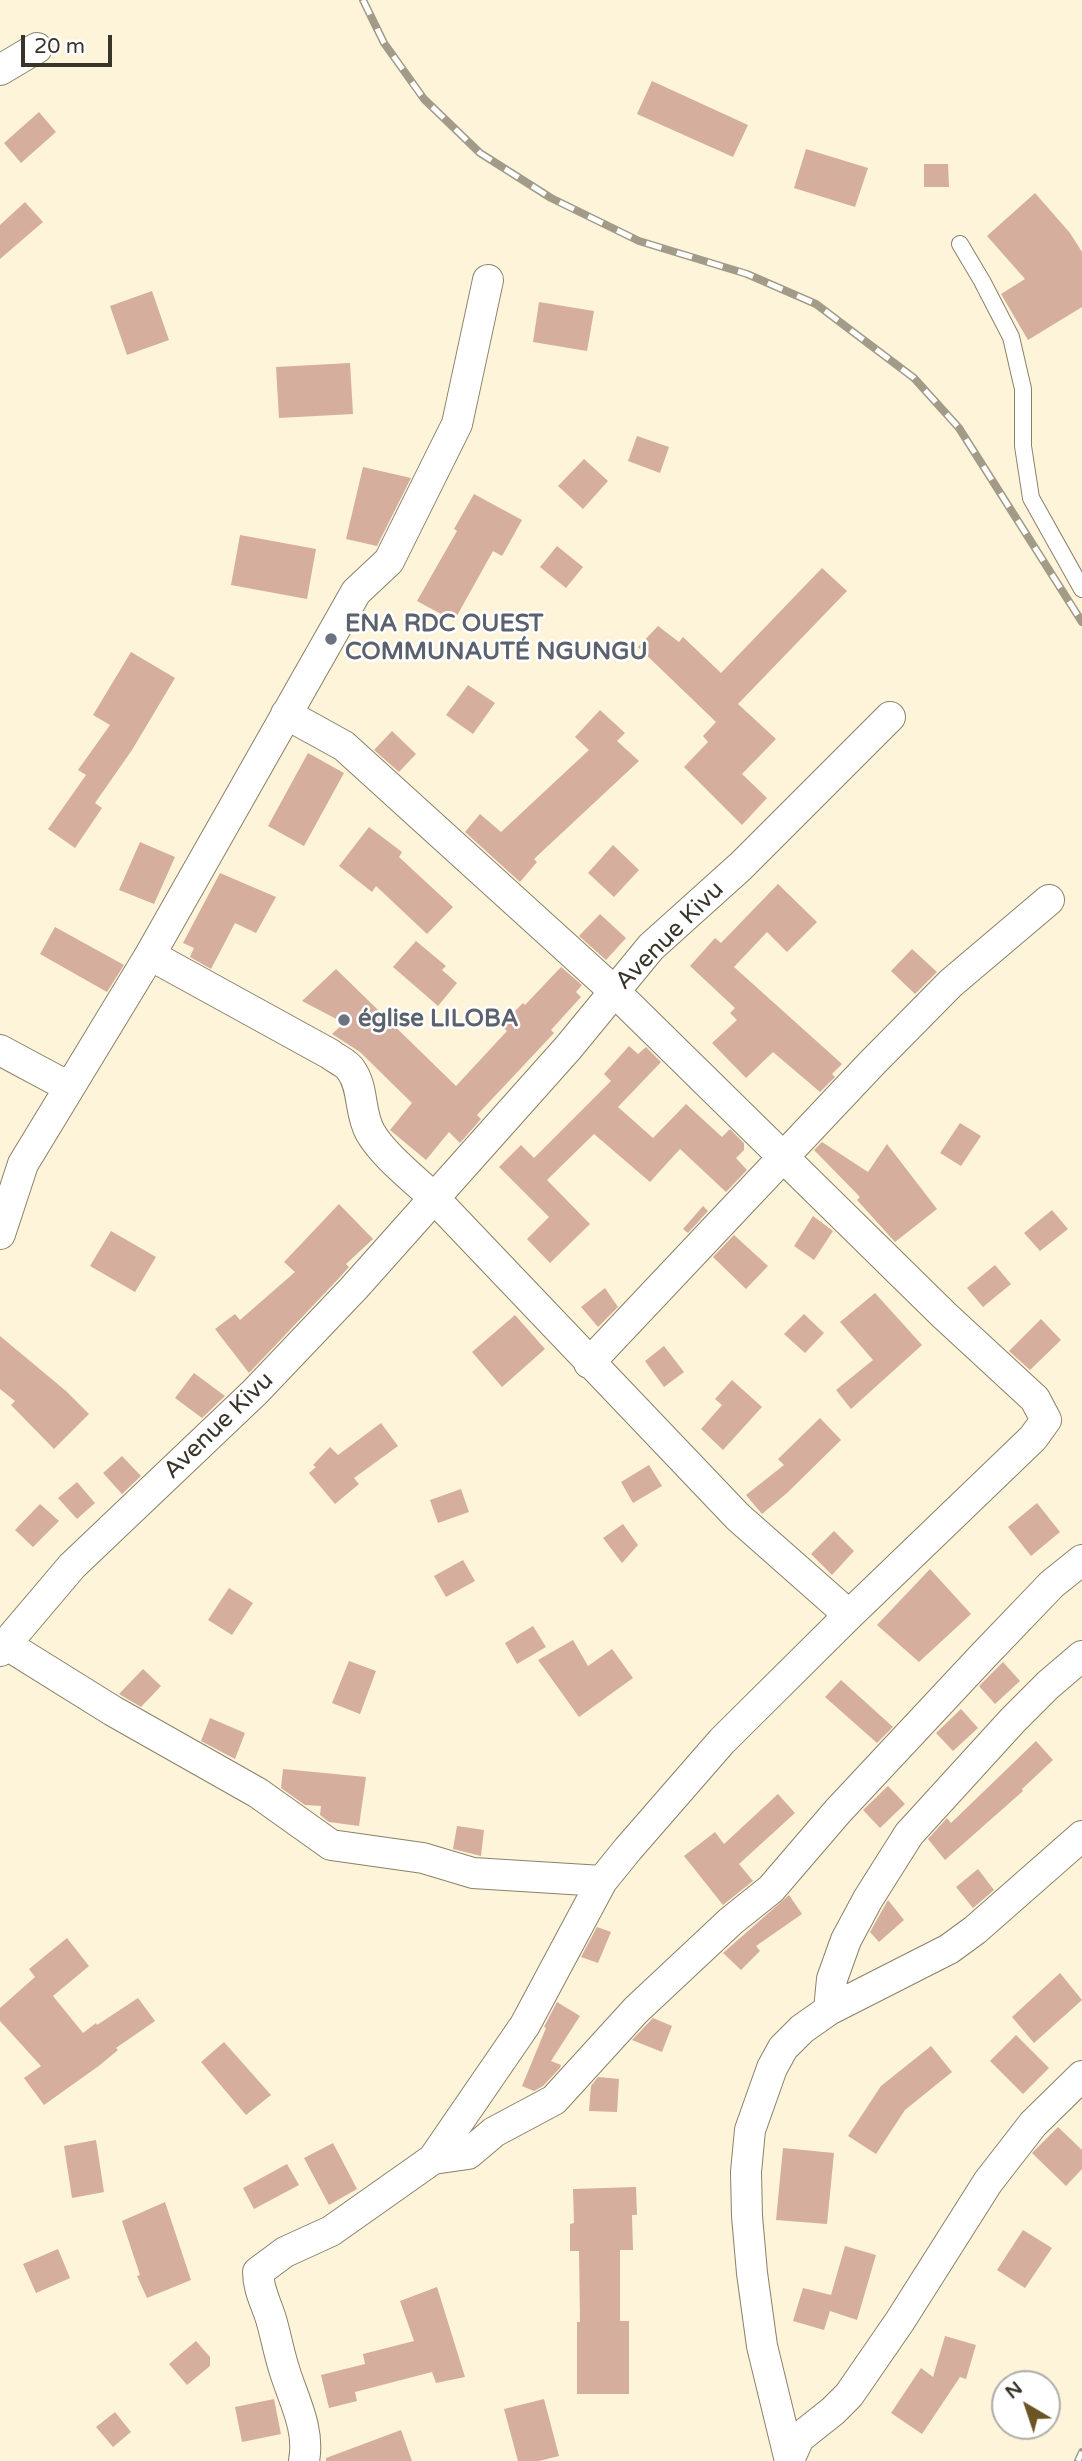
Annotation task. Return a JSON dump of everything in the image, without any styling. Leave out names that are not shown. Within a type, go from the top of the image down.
[{"type":"street","points":[[0,70],[37,48]]},
{"type":"street","points":[[0,1234],[12,1163],[69,1087],[149,954],[356,592],[389,561],[457,424],[488,280]]},
{"type":"street","points":[[286,714],[344,746],[614,991],[944,1314],[1035,1399],[1046,1420],[1033,1438],[722,1741],[602,1881],[525,2025],[433,2160],[331,2231],[285,2252],[258,2272],[258,2285],[300,2413],[305,2434],[304,2461]]},
{"type":"street","name":"Avenue Kivu","points":[[3,1648],[72,1566],[255,1392],[355,1288],[568,1048],[651,947],[741,866],[890,717]]},
{"type":"street","points":[[589,1363],[951,983],[1049,900]]},
{"type":"street","points":[[149,954],[351,1068],[360,1090],[370,1132],[385,1151],[434,1198],[738,1517],[849,1615]]},
{"type":"street","points":[[0,1050],[69,1087]]},
{"type":"street","points":[[433,2160],[468,2154],[494,2132],[554,2100],[636,2010],[721,1930],[772,1889],[838,1811],[955,1686],[1052,1584],[1082,1560]]},
{"type":"street","points":[[3,1648],[258,1793],[331,1845],[423,1858],[473,1873],[602,1881]]},
{"type":"street","points":[[829,2010],[832,1979],[846,1940],[909,1834],[1013,1720],[1082,1656]]},
{"type":"street","points":[[790,2460],[762,2346],[752,2273],[746,2172],[750,2130],[772,2068],[783,2048],[802,2029],[829,2010],[949,1949],[975,1930],[1082,1836]]},
{"type":"street","points":[[790,2460],[799,2438],[849,2395],[900,2321],[988,2182],[1033,2124],[1082,2076]]},
{"type":"lane","points":[[960,244],[1011,337],[1023,389],[1023,446],[1031,498],[1082,589]]},
{"type":"building","points":[[652,81],[748,125],[733,157],[637,114]]},
{"type":"building","points":[[39,112],[56,132],[21,163],[4,143]]},
{"type":"building","points":[[806,149],[868,168],[855,207],[794,188]]},
{"type":"building","points":[[924,164],[948,164],[949,187],[924,187]]},
{"type":"building","points":[[1035,193],[1070,233],[1082,252],[1082,307],[1028,340],[1001,294],[1025,279],[987,236]]},
{"type":"building","points":[[25,202],[43,222],[0,259],[0,225]]},
{"type":"building","points":[[152,291],[169,340],[127,355],[110,306]]},
{"type":"building","points":[[539,302],[594,311],[587,351],[533,342]]},
{"type":"building","points":[[350,363],[353,414],[279,418],[276,367]]},
{"type":"building","points":[[637,436],[669,447],[660,473],[628,461]]},
{"type":"building","points":[[584,459],[608,481],[583,509],[558,486]]},
{"type":"building","points":[[363,467],[411,478],[377,546],[346,539]]},
{"type":"building","points":[[474,494],[522,520],[502,556],[493,551],[454,621],[417,601],[457,531],[454,529]]},
{"type":"building","points":[[240,535],[316,549],[307,599],[231,585]]},
{"type":"building","points":[[557,546],[583,567],[566,588],[540,567]]},
{"type":"building","points":[[822,568],[847,591],[738,704],[776,739],[742,774],[767,798],[742,825],[684,767],[708,742],[703,736],[716,722],[638,647],[658,626],[679,642],[683,637],[721,673]]},
{"type":"building","points":[[131,652],[175,678],[132,750],[95,803],[102,808],[75,848],[48,829],[86,775],[78,770],[110,725],[93,715]]},
{"type":"building","points":[[468,685],[495,703],[473,734],[446,715]]},
{"type":"building","points":[[600,710],[625,733],[617,741],[639,761],[534,859],[537,862],[520,882],[465,832],[480,814],[501,832],[589,750],[575,737]]},
{"type":"building","points":[[392,731],[416,754],[399,772],[374,750]]},
{"type":"building","points":[[308,753],[344,773],[304,846],[268,826]]},
{"type":"building","points":[[369,827],[402,852],[399,857],[453,907],[427,934],[376,886],[372,892],[339,866]]},
{"type":"building","points":[[140,842],[175,857],[154,904],[119,890]]},
{"type":"building","points":[[613,845],[639,870],[614,897],[588,873]]},
{"type":"building","points":[[220,873],[276,897],[256,933],[235,923],[211,969],[190,957],[194,948],[183,943]]},
{"type":"building","points":[[778,884],[817,922],[787,952],[767,932],[734,967],[842,1064],[832,1074],[835,1077],[820,1092],[773,1052],[746,1078],[712,1043],[737,1020],[730,1013],[735,1008],[690,966],[715,938],[721,943]]},
{"type":"building","points":[[600,914],[626,938],[606,960],[579,936]]},
{"type":"building","points":[[55,927],[124,965],[107,992],[40,954]]},
{"type":"building","points":[[416,941],[446,966],[442,970],[457,983],[438,1006],[393,967]]},
{"type":"building","points":[[912,949],[937,972],[915,994],[891,971]]},
{"type":"building","points":[[561,967],[582,985],[576,992],[581,997],[551,1030],[554,1033],[477,1115],[481,1119],[460,1143],[449,1132],[426,1160],[390,1130],[412,1103],[360,1052],[332,1034],[344,1023],[302,1001],[336,969],[456,1086],[507,1031],[501,1025],[523,1003],[525,1005]]},
{"type":"building","points":[[629,1046],[638,1054],[646,1047],[661,1062],[618,1107],[653,1138],[686,1104],[722,1137],[730,1129],[744,1143],[744,1150],[736,1158],[747,1170],[726,1192],[680,1149],[650,1182],[594,1134],[547,1180],[590,1224],[550,1263],[527,1239],[549,1217],[499,1167],[521,1145],[534,1158],[611,1081],[604,1074]]},
{"type":"building","points":[[960,1123],[981,1136],[961,1166],[940,1153]]},
{"type":"building","points":[[822,1142],[868,1172],[887,1144],[937,1209],[895,1242],[857,1200],[860,1197],[814,1150]]},
{"type":"building","points":[[339,1204],[373,1239],[346,1264],[349,1267],[341,1276],[249,1373],[215,1329],[235,1314],[240,1320],[295,1272],[284,1262]]},
{"type":"building","points":[[703,1206],[708,1211],[688,1233],[683,1229]]},
{"type":"building","points":[[1052,1210],[1068,1229],[1040,1251],[1024,1233]]},
{"type":"building","points":[[813,1216],[833,1231],[814,1260],[794,1246]]},
{"type":"building","points":[[111,1231],[156,1257],[135,1292],[90,1266]]},
{"type":"building","points":[[734,1235],[768,1266],[746,1289],[713,1257]]},
{"type":"building","points":[[995,1265],[1011,1284],[983,1307],[967,1288]]},
{"type":"building","points":[[605,1288],[618,1307],[598,1327],[581,1307]]},
{"type":"building","points":[[875,1293],[922,1345],[851,1409],[836,1390],[873,1360],[840,1322]]},
{"type":"building","points":[[804,1314],[824,1333],[805,1353],[784,1334]]},
{"type":"building","points":[[515,1315],[545,1349],[502,1387],[472,1352]]},
{"type":"building","points":[[1041,1319],[1061,1340],[1030,1370],[1009,1351]]},
{"type":"building","points":[[0,1336],[66,1391],[89,1414],[54,1449],[11,1405],[15,1401],[0,1389]]},
{"type":"building","points":[[664,1346],[684,1372],[664,1387],[645,1361]]},
{"type":"building","points":[[194,1373],[225,1396],[202,1418],[175,1398]]},
{"type":"building","points":[[732,1380],[762,1407],[723,1450],[701,1429],[722,1405],[715,1399]]},
{"type":"building","points":[[820,1418],[841,1440],[762,1514],[746,1495],[784,1465],[778,1459]]},
{"type":"building","points":[[381,1423],[398,1446],[354,1478],[359,1484],[335,1504],[309,1473],[316,1467],[313,1465],[330,1447],[338,1455]]},
{"type":"building","points":[[122,1456],[141,1476],[122,1494],[103,1473]]},
{"type":"building","points":[[649,1465],[662,1486],[633,1503],[621,1482]]},
{"type":"building","points":[[77,1482],[95,1503],[77,1519],[58,1498]]},
{"type":"building","points":[[461,1489],[469,1512],[438,1523],[430,1500]]},
{"type":"building","points":[[1037,1503],[1060,1532],[1031,1556],[1008,1527]]},
{"type":"building","points":[[40,1504],[59,1521],[33,1547],[15,1530]]},
{"type":"building","points":[[623,1524],[638,1545],[622,1563],[603,1538]]},
{"type":"building","points":[[834,1531],[854,1551],[832,1575],[811,1554]]},
{"type":"building","points":[[463,1560],[475,1581],[446,1597],[434,1576]]},
{"type":"building","points":[[930,1569],[971,1614],[919,1662],[877,1625]]},
{"type":"building","points":[[229,1588],[253,1603],[232,1635],[208,1620]]},
{"type":"building","points":[[533,1626],[546,1647],[517,1664],[505,1643]]},
{"type":"building","points":[[573,1640],[588,1666],[612,1649],[633,1678],[579,1717],[538,1660]]},
{"type":"building","points":[[349,1661],[376,1671],[360,1714],[332,1703]]},
{"type":"building","points":[[1003,1662],[1020,1681],[995,1704],[979,1686]]},
{"type":"building","points":[[143,1669],[161,1686],[141,1707],[119,1694]]},
{"type":"building","points":[[841,1680],[893,1727],[877,1743],[825,1697]]},
{"type":"building","points":[[961,1709],[978,1728],[953,1751],[936,1733]]},
{"type":"building","points":[[210,1718],[245,1733],[235,1759],[201,1741]]},
{"type":"building","points":[[1036,1741],[1053,1760],[1022,1789],[1023,1791],[945,1860],[928,1839],[947,1818],[951,1823]]},
{"type":"building","points":[[283,1769],[366,1777],[359,1826],[329,1822],[320,1815],[321,1806],[305,1805],[281,1788]]},
{"type":"building","points":[[888,1786],[905,1804],[880,1828],[863,1810]]},
{"type":"building","points":[[778,1794],[795,1813],[739,1864],[753,1881],[723,1905],[684,1856],[715,1832],[724,1844]]},
{"type":"building","points":[[457,1826],[484,1830],[481,1856],[453,1849]]},
{"type":"building","points":[[978,1869],[994,1890],[973,1908],[956,1887]]},
{"type":"building","points":[[789,1895],[802,1914],[756,1946],[760,1951],[741,1970],[723,1953]]},
{"type":"building","points":[[888,1900],[904,1920],[879,1942],[870,1932]]},
{"type":"building","points":[[597,1927],[611,1932],[598,1963],[581,1957]]},
{"type":"building","points":[[67,1938],[89,1966],[53,1996],[83,2033],[138,1998],[155,2021],[44,2105],[24,2078],[41,2066],[0,2021],[0,2008],[35,1977],[29,1969]]},
{"type":"building","points":[[1060,1973],[1082,2000],[1034,2043],[1012,2017]]},
{"type":"building","points":[[557,2002],[580,2016],[551,2061],[561,2065],[560,2068],[543,2086],[534,2091],[522,2086],[546,2028],[544,2027]]},
{"type":"building","points":[[653,2018],[672,2026],[662,2052],[632,2040]]},
{"type":"building","points":[[1016,2035],[1049,2068],[1023,2094],[990,2061]]},
{"type":"building","points":[[224,2042],[271,2095],[246,2115],[201,2062]]},
{"type":"building","points":[[931,2046],[952,2072],[905,2110],[876,2154],[848,2136],[881,2086]]},
{"type":"building","points":[[598,2077],[619,2079],[617,2112],[589,2111],[591,2086]]},
{"type":"building","points":[[1058,2127],[1082,2150],[1082,2169],[1066,2186],[1032,2153]]},
{"type":"building","points":[[96,2140],[104,2192],[72,2198],[64,2146]]},
{"type":"building","points":[[333,2143],[357,2189],[329,2205],[304,2158]]},
{"type":"building","points":[[783,2148],[834,2153],[827,2224],[776,2220]]},
{"type":"building","points":[[287,2164],[299,2185],[254,2209],[243,2188]]},
{"type":"building","points":[[636,2187],[637,2215],[632,2215],[633,2250],[620,2250],[620,2321],[629,2321],[629,2394],[577,2394],[579,2251],[570,2251],[570,2224],[574,2223],[573,2189]]},
{"type":"building","points":[[165,2202],[191,2280],[147,2298],[137,2276],[140,2275],[122,2221]]},
{"type":"building","points":[[1023,2230],[1052,2248],[1025,2288],[997,2270]]},
{"type":"building","points":[[845,2246],[876,2255],[857,2320],[830,2311],[824,2330],[793,2321],[803,2288],[831,2295]]},
{"type":"building","points":[[58,2249],[70,2278],[36,2293],[23,2264]]},
{"type":"building","points":[[437,2287],[465,2377],[436,2383],[432,2372],[355,2392],[357,2401],[329,2408],[321,2375],[365,2364],[363,2354],[414,2341],[400,2301]]},
{"type":"building","points":[[945,2336],[976,2345],[966,2379],[960,2377],[922,2434],[891,2413],[921,2368],[933,2377]]},
{"type":"building","points":[[196,2341],[210,2357],[210,2366],[187,2385],[169,2364]]},
{"type":"building","points":[[274,2399],[281,2434],[242,2442],[235,2407]]},
{"type":"building","points":[[544,2399],[559,2456],[539,2461],[518,2461],[504,2409]]},
{"type":"building","points":[[115,2412],[131,2432],[113,2447],[96,2427]]},
{"type":"building","points":[[401,2430],[412,2461],[326,2461],[326,2458]]},
{"type":"railway","points":[[363,0],[384,43],[424,99],[480,153],[551,198],[639,241],[747,274],[816,304],[914,378],[959,428],[1082,622]]},
{"type":"railway","points":[[1078,2461],[1082,2452]]},
{"type":"place","name":"ENA RDC OUEST COMMUNAUTÉ NGUNGU","points":[[331,639]]},
{"type":"place","name":"église LILOBA","points":[[344,1020]]}]
